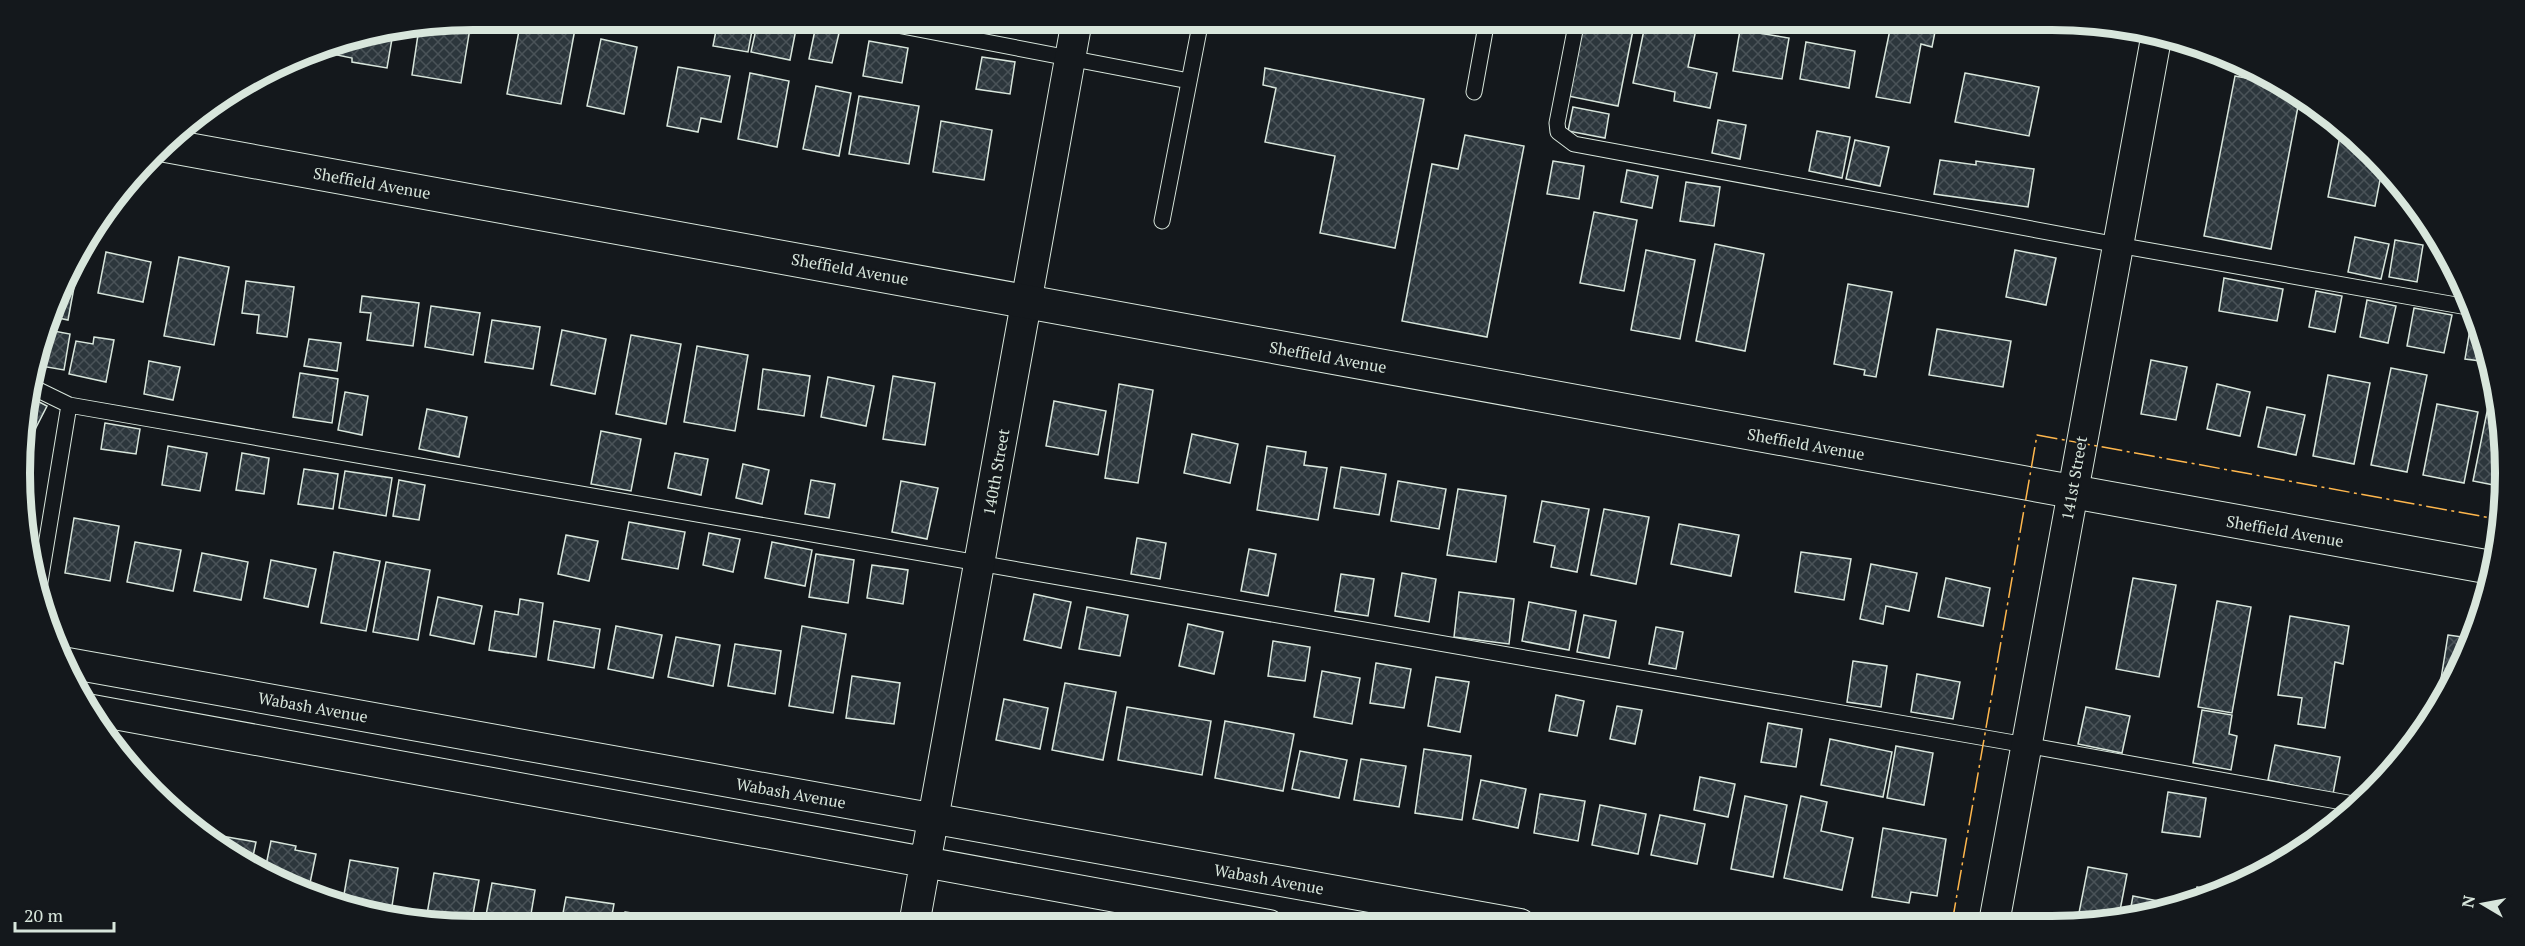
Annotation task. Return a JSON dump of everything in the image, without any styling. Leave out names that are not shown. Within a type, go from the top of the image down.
[{"type":"street","name":"140th Street","points":[[916,916],[1075,30]]},
{"type":"street","name":"141st Street","points":[[1995,916],[2155,43]]},
{"type":"street","name":"Sheffield Avenue","points":[[174,147],[2484,566]]},
{"type":"street","name":"Wabash Avenue","points":[[74,664],[1476,916]]},
{"type":"street","points":[[100,711],[1220,916]]},
{"type":"lane","points":[[927,30],[1071,56],[1189,81]]},
{"type":"lane","points":[[1162,220],[1199,30]]},
{"type":"lane","points":[[1474,92],[1485,30]]},
{"type":"lane","points":[[1574,30],[1557,123],[1558,132],[1574,144],[2462,306]]},
{"type":"lane","points":[[38,390],[69,405],[2347,803]]},
{"type":"lane","points":[[42,572],[69,405]]},
{"type":"building","points":[[470,30],[461,83],[412,75],[418,34]]},
{"type":"building","points":[[519,30],[575,30],[561,104],[507,94]]},
{"type":"building","points":[[716,30],[752,30],[748,52],[713,46]]},
{"type":"building","points":[[756,30],[796,30],[790,60],[751,52]]},
{"type":"building","points":[[815,30],[840,30],[832,63],[809,59]]},
{"type":"building","points":[[1581,30],[1633,30],[1618,106],[1568,96]]},
{"type":"building","points":[[1644,30],[1696,30],[1688,67],[1717,73],[1710,108],[1674,101],[1675,92],[1633,83]]},
{"type":"building","points":[[1740,30],[1789,38],[1782,79],[1733,71]]},
{"type":"building","points":[[1890,30],[1935,30],[1932,47],[1921,44],[1910,103],[1876,97]]},
{"type":"building","points":[[392,38],[387,68],[352,62],[352,58],[332,54],[358,45]]},
{"type":"building","points":[[601,39],[637,47],[624,114],[587,106]]},
{"type":"building","points":[[869,41],[908,48],[902,83],[863,76]]},
{"type":"building","points":[[1806,42],[1855,51],[1849,88],[1800,79]]},
{"type":"building","points":[[982,57],[1015,62],[1010,94],[976,89]]},
{"type":"building","points":[[678,67],[730,76],[721,122],[701,118],[698,132],[667,126]]},
{"type":"building","points":[[1265,68],[1424,99],[1395,248],[1320,233],[1335,156],[1265,142],[1276,88],[1263,85]]},
{"type":"building","points":[[750,73],[789,81],[777,147],[738,139]]},
{"type":"building","points":[[1965,73],[2039,87],[2029,136],[1955,122]]},
{"type":"building","points":[[2235,76],[2256,80],[2298,105],[2271,249],[2204,236]]},
{"type":"building","points":[[816,86],[851,93],[839,156],[803,149]]},
{"type":"building","points":[[859,96],[919,106],[909,164],[849,154]]},
{"type":"building","points":[[1573,107],[1609,114],[1605,138],[1568,131]]},
{"type":"building","points":[[1718,120],[1746,125],[1740,159],[1712,153]]},
{"type":"building","points":[[941,121],[992,130],[984,180],[933,172]]},
{"type":"building","points":[[1817,131],[1850,137],[1842,178],[1809,171]]},
{"type":"building","points":[[1465,135],[1524,146],[1487,337],[1402,321],[1432,164],[1458,169]]},
{"type":"building","points":[[2340,137],[2381,177],[2375,206],[2328,197]]},
{"type":"building","points":[[1855,140],[1889,147],[1880,186],[1846,179]]},
{"type":"building","points":[[1940,160],[1976,165],[1976,161],[2034,169],[2028,207],[1934,194]]},
{"type":"building","points":[[1553,161],[1584,166],[1579,199],[1547,194]]},
{"type":"building","points":[[1627,170],[1658,176],[1652,208],[1621,202]]},
{"type":"building","points":[[1686,182],[1720,187],[1714,226],[1680,221]]},
{"type":"building","points":[[1594,212],[1637,220],[1624,291],[1580,283]]},
{"type":"building","points":[[2355,237],[2389,244],[2381,279],[2348,272]]},
{"type":"building","points":[[2395,240],[2423,245],[2417,282],[2389,277]]},
{"type":"building","points":[[1715,244],[1764,254],[1745,351],[1696,341]]},
{"type":"building","points":[[1646,250],[1695,260],[1680,339],[1631,330]]},
{"type":"building","points":[[2015,250],[2056,258],[2046,305],[2006,297]]},
{"type":"building","points":[[106,252],[151,262],[143,302],[98,293]]},
{"type":"building","points":[[179,257],[229,267],[214,345],[164,336]]},
{"type":"building","points":[[76,277],[68,320],[59,318]]},
{"type":"building","points":[[2224,278],[2283,289],[2277,321],[2219,311]]},
{"type":"building","points":[[246,281],[294,287],[287,337],[257,333],[259,315],[242,313]]},
{"type":"building","points":[[1848,284],[1892,292],[1876,377],[1864,375],[1865,370],[1834,364]]},
{"type":"building","points":[[2316,291],[2342,296],[2335,332],[2309,327]]},
{"type":"building","points":[[362,296],[419,303],[413,346],[367,340],[371,313],[360,312]]},
{"type":"building","points":[[2367,300],[2396,306],[2388,343],[2360,337]]},
{"type":"building","points":[[431,306],[480,313],[473,355],[425,347]]},
{"type":"building","points":[[2414,308],[2452,315],[2444,353],[2407,346]]},
{"type":"building","points":[[492,320],[540,327],[533,369],[485,362]]},
{"type":"building","points":[[2470,328],[2481,361],[2465,359]]},
{"type":"building","points":[[1937,329],[2011,341],[2003,387],[1929,375]]},
{"type":"building","points":[[562,330],[606,339],[595,394],[551,385]]},
{"type":"building","points":[[54,331],[70,334],[64,370],[43,366]]},
{"type":"building","points":[[631,335],[681,344],[666,424],[616,414]]},
{"type":"building","points":[[94,337],[114,340],[106,382],[69,374],[76,341],[93,344]]},
{"type":"building","points":[[309,339],[341,343],[337,371],[304,366]]},
{"type":"building","points":[[697,346],[748,355],[735,431],[684,422]]},
{"type":"building","points":[[2151,360],[2187,367],[2176,420],[2141,414]]},
{"type":"building","points":[[149,361],[180,367],[173,400],[144,394]]},
{"type":"building","points":[[2391,368],[2427,375],[2407,472],[2371,465]]},
{"type":"building","points":[[763,369],[810,376],[804,416],[758,409]]},
{"type":"building","points":[[300,373],[338,379],[332,423],[293,417]]},
{"type":"building","points":[[2328,375],[2370,383],[2354,464],[2313,456]]},
{"type":"building","points":[[893,376],[935,383],[925,445],[883,439]]},
{"type":"building","points":[[828,377],[874,386],[866,426],[821,417]]},
{"type":"building","points":[[1119,384],[1153,390],[1138,483],[1105,478]]},
{"type":"building","points":[[2217,384],[2250,392],[2240,436],[2207,429]]},
{"type":"building","points":[[345,392],[368,396],[362,435],[338,430]]},
{"type":"building","points":[[37,401],[47,406],[32,435]]},
{"type":"building","points":[[1054,401],[1106,411],[1098,455],[1046,446]]},
{"type":"building","points":[[2489,403],[2494,444],[2495,485],[2473,481]]},
{"type":"building","points":[[2437,404],[2478,412],[2464,483],[2423,475]]},
{"type":"building","points":[[2267,407],[2305,415],[2296,455],[2258,447]]},
{"type":"building","points":[[427,409],[467,417],[459,457],[419,449]]},
{"type":"building","points":[[105,423],[140,429],[136,454],[101,449]]},
{"type":"building","points":[[601,431],[641,439],[631,491],[591,484]]},
{"type":"building","points":[[1192,434],[1238,444],[1230,483],[1184,473]]},
{"type":"building","points":[[168,446],[207,453],[200,491],[162,485]]},
{"type":"building","points":[[1267,446],[1306,452],[1304,465],[1327,468],[1318,520],[1257,510]]},
{"type":"building","points":[[242,453],[269,458],[264,494],[236,490]]},
{"type":"building","points":[[675,453],[708,459],[701,495],[668,488]]},
{"type":"building","points":[[743,464],[769,470],[762,504],[736,498]]},
{"type":"building","points":[[1341,467],[1386,474],[1379,515],[1334,508]]},
{"type":"building","points":[[304,469],[338,474],[333,509],[298,504]]},
{"type":"building","points":[[345,471],[392,478],[386,516],[339,508]]},
{"type":"building","points":[[399,480],[425,485],[419,520],[393,516]]},
{"type":"building","points":[[811,480],[835,484],[829,518],[805,514]]},
{"type":"building","points":[[901,481],[938,488],[927,539],[892,532]]},
{"type":"building","points":[[1398,481],[1446,489],[1439,529],[1391,521]]},
{"type":"building","points":[[1458,489],[1506,496],[1496,562],[1447,555]]},
{"type":"building","points":[[1542,501],[1589,509],[1577,572],[1551,567],[1555,546],[1534,542]]},
{"type":"building","points":[[1604,509],[1649,517],[1636,584],[1591,575]]},
{"type":"building","points":[[74,518],[119,526],[110,581],[65,573]]},
{"type":"building","points":[[629,522],[685,532],[678,569],[622,559]]},
{"type":"building","points":[[1679,524],[1739,535],[1731,576],[1671,564]]},
{"type":"building","points":[[709,533],[740,539],[733,572],[703,565]]},
{"type":"building","points":[[566,535],[598,541],[589,581],[558,574]]},
{"type":"building","points":[[1137,538],[1166,543],[1160,579],[1131,574]]},
{"type":"building","points":[[135,542],[181,550],[173,591],[127,582]]},
{"type":"building","points":[[772,542],[812,550],[805,586],[765,578]]},
{"type":"building","points":[[1249,549],[1276,554],[1268,596],[1241,591]]},
{"type":"building","points":[[334,552],[380,561],[366,631],[321,623]]},
{"type":"building","points":[[1801,552],[1851,559],[1844,600],[1795,592]]},
{"type":"building","points":[[202,553],[248,562],[241,600],[194,591]]},
{"type":"building","points":[[816,554],[854,560],[848,603],[809,597]]},
{"type":"building","points":[[271,560],[316,569],[308,607],[264,598]]},
{"type":"building","points":[[386,562],[430,570],[418,640],[373,632]]},
{"type":"building","points":[[1871,564],[1917,573],[1909,611],[1886,606],[1883,624],[1860,619]]},
{"type":"building","points":[[872,565],[908,570],[903,604],[867,598]]},
{"type":"building","points":[[1402,573],[1436,579],[1429,622],[1395,616]]},
{"type":"building","points":[[1341,574],[1374,579],[1368,616],[1335,611]]},
{"type":"building","points":[[1946,578],[1990,588],[1983,626],[1938,617]]},
{"type":"building","points":[[2133,578],[2176,585],[2159,677],[2116,669]]},
{"type":"building","points":[[1459,592],[1514,599],[1509,644],[1454,637]]},
{"type":"building","points":[[1034,594],[1071,602],[1061,648],[1024,640]]},
{"type":"building","points":[[438,597],[482,606],[474,644],[430,635]]},
{"type":"building","points":[[520,599],[543,603],[536,657],[489,650],[495,611],[518,615]]},
{"type":"building","points":[[2217,601],[2251,607],[2232,713],[2198,707]]},
{"type":"building","points":[[1529,602],[1576,611],[1569,650],[1522,641]]},
{"type":"building","points":[[1087,607],[1128,615],[1120,656],[1079,649]]},
{"type":"building","points":[[1584,615],[1616,621],[1609,658],[1577,652]]},
{"type":"building","points":[[2290,616],[2349,626],[2343,664],[2335,662],[2325,728],[2298,724],[2302,698],[2278,695]]},
{"type":"building","points":[[554,621],[600,629],[594,668],[548,660]]},
{"type":"building","points":[[1188,624],[1223,632],[1214,674],[1179,666]]},
{"type":"building","points":[[616,626],[662,635],[653,678],[608,669]]},
{"type":"building","points":[[802,626],[846,634],[833,713],[789,706]]},
{"type":"building","points":[[1656,627],[1683,632],[1676,669],[1649,664]]},
{"type":"building","points":[[2448,635],[2463,637],[2449,669],[2440,687]]},
{"type":"building","points":[[676,637],[720,645],[713,686],[668,677]]},
{"type":"building","points":[[1273,641],[1310,647],[1305,681],[1268,676]]},
{"type":"building","points":[[735,644],[781,651],[775,694],[728,686]]},
{"type":"building","points":[[1853,661],[1887,666],[1881,707],[1847,702]]},
{"type":"building","points":[[1376,663],[1411,669],[1404,708],[1370,703]]},
{"type":"building","points":[[1322,671],[1360,678],[1352,724],[1314,717]]},
{"type":"building","points":[[1917,674],[1960,682],[1953,719],[1911,712]]},
{"type":"building","points":[[852,676],[900,683],[894,724],[846,718]]},
{"type":"building","points":[[1436,677],[1469,682],[1460,732],[1428,726]]},
{"type":"building","points":[[1065,683],[1116,692],[1103,760],[1052,750]]},
{"type":"building","points":[[1556,695],[1584,701],[1577,736],[1549,731]]},
{"type":"building","points":[[1004,699],[1048,708],[1040,749],[996,740]]},
{"type":"building","points":[[1617,706],[1642,710],[1635,744],[1610,739]]},
{"type":"building","points":[[1127,707],[1211,721],[1202,775],[1118,760]]},
{"type":"building","points":[[2086,707],[2130,716],[2122,753],[2078,744]]},
{"type":"building","points":[[2202,710],[2232,715],[2229,734],[2237,736],[2231,770],[2193,763]]},
{"type":"building","points":[[1225,721],[1294,734],[1283,791],[1215,778]]},
{"type":"building","points":[[1768,723],[1802,729],[1796,767],[1761,762]]},
{"type":"building","points":[[1830,739],[1892,752],[1883,797],[1821,785]]},
{"type":"building","points":[[2275,745],[2340,757],[2333,794],[2268,780]]},
{"type":"building","points":[[1896,746],[1933,753],[1924,805],[1887,798]]},
{"type":"building","points":[[1424,749],[1471,756],[1462,820],[1415,813]]},
{"type":"building","points":[[1300,751],[1347,760],[1339,798],[1292,789]]},
{"type":"building","points":[[1361,759],[1406,766],[1399,807],[1354,800]]},
{"type":"building","points":[[1700,777],[1735,784],[1728,817],[1694,810]]},
{"type":"building","points":[[1481,780],[1526,789],[1518,828],[1473,819]]},
{"type":"building","points":[[2168,792],[2206,798],[2200,837],[2162,832]]},
{"type":"building","points":[[1540,794],[1585,801],[1578,841],[1534,833]]},
{"type":"building","points":[[1745,796],[1787,805],[1773,877],[1731,869]]},
{"type":"building","points":[[1801,796],[1827,802],[1821,831],[1853,838],[1842,890],[1784,878]]},
{"type":"building","points":[[1600,805],[1646,814],[1638,854],[1592,845]]},
{"type":"building","points":[[1660,815],[1705,824],[1697,864],[1651,855]]},
{"type":"building","points":[[1883,828],[1946,839],[1937,896],[1911,892],[1909,903],[1872,897]]},
{"type":"building","points":[[219,836],[256,842],[253,858]]},
{"type":"building","points":[[271,841],[296,846],[295,850],[316,854],[310,884],[266,865]]},
{"type":"building","points":[[350,860],[398,868],[392,906],[368,903],[344,896]]},
{"type":"building","points":[[2088,867],[2127,874],[2120,910],[2079,915]]},
{"type":"building","points":[[434,873],[479,880],[473,916],[427,913]]},
{"type":"building","points":[[492,883],[535,890],[531,916],[486,916]]},
{"type":"building","points":[[2133,896],[2163,902],[2138,907],[2131,908]]},
{"type":"building","points":[[566,897],[614,904],[612,916],[562,916]]},
{"type":"building","points":[[625,912],[651,916],[624,916]]},
{"type":"power","points":[[1953,916],[2037,435],[2492,518]]}]
